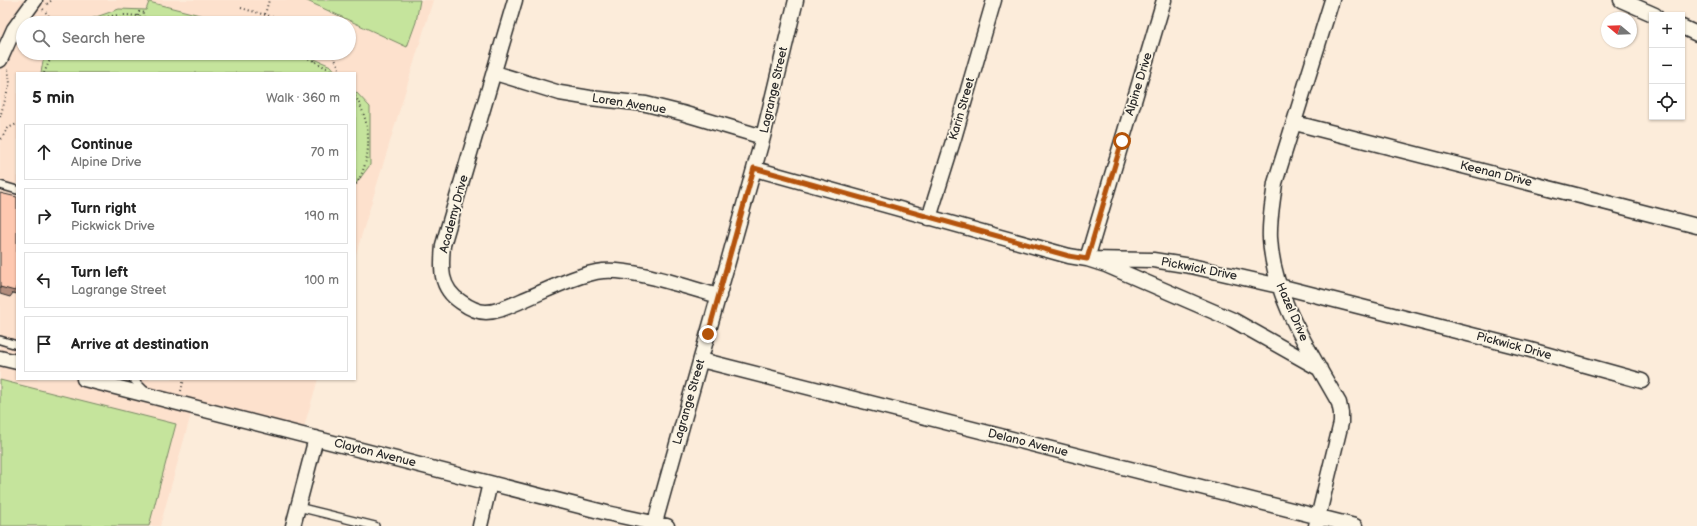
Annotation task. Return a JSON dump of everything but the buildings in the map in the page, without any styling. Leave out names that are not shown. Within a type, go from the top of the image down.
[{"type":"street","name":"Academy Drive","points":[[515,0],[495,74],[443,245],[441,267],[445,284],[455,299],[470,308],[485,312],[501,310],[573,280],[602,271],[620,271],[645,276],[719,296]]},
{"type":"street","name":"Lagrange Street","points":[[658,525],[701,360],[764,137],[796,0]]},
{"type":"street","name":"Karin Street","points":[[929,218],[994,0]]},
{"type":"street","name":"Alpine Drive","points":[[1087,259],[1164,0]]},
{"type":"street","name":"Hazel Drive","points":[[1317,521],[1341,423],[1341,412],[1339,403],[1290,313],[1279,286],[1272,256],[1270,236],[1275,183],[1332,0]]},
{"type":"street","points":[[1621,0],[1649,12]]},
{"type":"street","points":[[26,16],[38,4]]},
{"type":"street","points":[[4,62],[14,29],[16,27]]},
{"type":"street","points":[[1685,28],[1697,34]]},
{"type":"street","name":"Loren Avenue","points":[[495,74],[560,93],[646,104],[764,137]]},
{"type":"street","name":"Keenan Drive","points":[[1294,123],[1697,226]]},
{"type":"street","name":"Pickwick Drive","points":[[754,168],[1069,256],[1087,259],[1153,260],[1191,266],[1279,286],[1642,381]]},
{"type":"street","points":[[1087,259],[1106,265],[1233,320],[1320,369]]},
{"type":"street","points":[[0,358],[16,362]]},
{"type":"street","name":"Delano Avenue","points":[[701,360],[1317,521],[1354,526]]},
{"type":"street","name":"Clayton Avenue","points":[[88,380],[658,525]]},
{"type":"street","points":[[293,526],[316,438]]},
{"type":"street","points":[[480,526],[490,483]]},
{"type":"lane","points":[[0,185],[16,190]]},
{"type":"lane","points":[[0,340],[16,345]]},
{"type":"lane","points":[[133,380],[149,396]]},
{"type":"lane","points":[[298,507],[375,526]]},
{"type":"path","points":[[264,15],[269,0]]},
{"type":"path","points":[[38,4],[49,16]]},
{"type":"path","points":[[241,8],[268,16]]},
{"type":"path","points":[[104,16],[124,14],[138,16],[139,12],[146,13]]},
{"type":"path","points":[[44,72],[50,60]]},
{"type":"path","points":[[310,60],[334,72]]},
{"type":"path","points":[[336,60],[340,72]]},
{"type":"path","points":[[0,117],[10,83],[4,62]]},
{"type":"path","points":[[356,98],[362,107],[369,141],[367,160],[362,176],[356,185]]},
{"type":"path","points":[[1,139],[8,128],[16,124]]},
{"type":"path","points":[[181,392],[184,380]]},
{"type":"shaded area","points":[[0,0],[433,0],[356,254],[356,72],[16,72],[16,380],[318,380],[302,434],[193,407],[160,526],[0,526]]},
{"type":"green space","points":[[305,0],[420,0],[416,22],[407,47],[356,24],[356,16],[340,16]]},
{"type":"green space","points":[[149,2],[204,16],[99,16],[119,9],[146,10]]},
{"type":"green space","points":[[317,60],[331,66],[336,72],[41,72],[43,61]]},
{"type":"green space","points":[[356,92],[370,107],[370,165],[356,184]]},
{"type":"green space","points":[[0,380],[176,424],[149,526],[0,526]]},
{"type":"route","points":[[708,334],[754,168],[929,218],[1069,256],[1087,259],[1122,141]]}]
